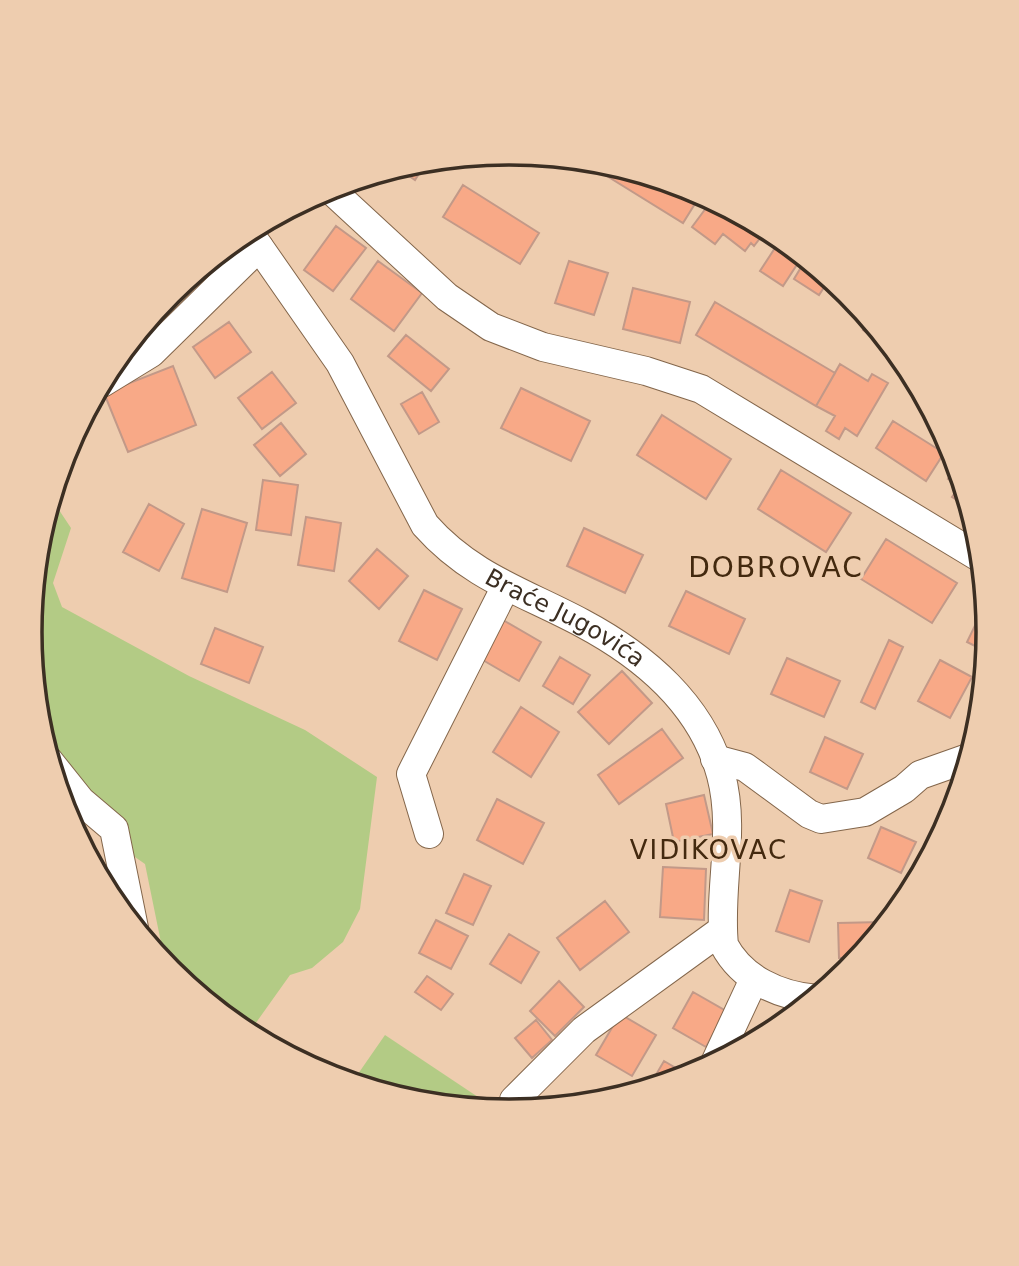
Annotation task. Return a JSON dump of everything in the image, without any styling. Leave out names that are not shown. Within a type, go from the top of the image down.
[{"type":"street","points":[[340,197],[447,296],[491,327],[543,347],[646,371],[701,389],[970,551]]},
{"type":"street","name":"Braće Jugovića","points":[[255,241],[340,363],[425,526],[451,552],[505,588],[580,622],[616,643],[650,668],[690,710],[709,740],[727,806],[722,930],[724,945],[731,958],[754,979],[781,992],[803,996]]},
{"type":"street","points":[[123,371],[151,354],[249,245]]},
{"type":"street","points":[[429,834],[411,774],[505,588]]},
{"type":"street","points":[[715,759],[745,767],[809,814],[821,819],[865,812],[904,789],[920,775],[959,761]]},
{"type":"street","points":[[68,784],[80,801],[114,829],[129,904]]},
{"type":"street","points":[[514,1100],[584,1030],[722,930]]},
{"type":"street","points":[[721,1049],[754,979]]},
{"type":"green space","points":[[59,510],[71,528],[53,583],[62,607],[189,676],[305,730],[377,777],[360,909],[343,942],[312,968],[290,975],[255,1025],[201,984],[161,945],[145,864],[81,820],[58,754],[46,694],[42,633],[46,572]]},
{"type":"green space","points":[[385,1035],[481,1099],[418,1092],[357,1075]]},
{"type":"building","points":[[605,175],[660,190],[695,204],[683,223]]},
{"type":"building","points":[[463,185],[539,233],[520,264],[443,217]]},
{"type":"building","points":[[705,209],[760,238],[754,246],[751,243],[745,251],[723,234],[715,244],[692,227]]},
{"type":"building","points":[[336,226],[366,248],[333,291],[304,270]]},
{"type":"building","points":[[775,248],[797,265],[783,286],[760,271]]},
{"type":"building","points":[[378,261],[422,293],[394,331],[351,299]]},
{"type":"building","points":[[569,261],[608,273],[594,315],[555,303]]},
{"type":"building","points":[[801,268],[824,287],[819,295],[794,279]]},
{"type":"building","points":[[633,288],[690,302],[680,343],[623,329]]},
{"type":"building","points":[[715,302],[835,373],[816,406],[696,335]]},
{"type":"building","points":[[229,322],[251,352],[215,378],[193,347]]},
{"type":"building","points":[[406,335],[449,369],[431,391],[388,356]]},
{"type":"building","points":[[840,364],[868,381],[872,374],[888,383],[857,436],[845,428],[839,439],[826,431],[835,416],[816,406]]},
{"type":"building","points":[[173,366],[196,425],[128,452],[106,398],[110,391]]},
{"type":"building","points":[[272,372],[296,403],[262,429],[238,398]]},
{"type":"building","points":[[521,388],[590,421],[571,461],[501,428]]},
{"type":"building","points":[[422,392],[439,422],[419,434],[401,404]]},
{"type":"building","points":[[662,415],[731,459],[706,499],[637,455]]},
{"type":"building","points":[[893,421],[939,450],[942,456],[926,481],[876,448]]},
{"type":"building","points":[[281,423],[306,454],[280,476],[254,445]]},
{"type":"building","points":[[781,470],[851,513],[826,552],[758,509]]},
{"type":"building","points":[[263,480],[298,485],[291,535],[256,530]]},
{"type":"building","points":[[149,504],[184,524],[159,571],[123,552]]},
{"type":"building","points":[[202,509],[247,523],[227,592],[182,578]]},
{"type":"building","points":[[306,517],[341,523],[334,571],[298,565]]},
{"type":"building","points":[[584,528],[643,555],[625,593],[567,566]]},
{"type":"building","points":[[886,539],[957,583],[932,623],[861,579]]},
{"type":"building","points":[[377,549],[408,576],[379,609],[349,581]]},
{"type":"building","points":[[424,590],[462,609],[437,660],[399,641]]},
{"type":"building","points":[[686,591],[745,619],[729,654],[669,626]]},
{"type":"building","points":[[503,620],[541,642],[519,681],[481,659]]},
{"type":"building","points":[[977,622],[977,647],[967,642]]},
{"type":"building","points":[[215,628],[263,647],[249,683],[201,664]]},
{"type":"building","points":[[889,640],[903,647],[875,709],[861,702]]},
{"type":"building","points":[[560,657],[590,675],[573,704],[543,686]]},
{"type":"building","points":[[787,658],[840,681],[824,717],[771,694]]},
{"type":"building","points":[[940,660],[972,677],[950,718],[918,701]]},
{"type":"building","points":[[622,671],[652,703],[609,744],[578,712]]},
{"type":"building","points":[[521,707],[559,732],[531,777],[493,752]]},
{"type":"building","points":[[662,729],[683,758],[619,804],[598,775]]},
{"type":"building","points":[[825,737],[863,754],[847,789],[810,772]]},
{"type":"building","points":[[704,795],[713,834],[674,842],[666,804]]},
{"type":"building","points":[[497,799],[544,823],[523,864],[477,840]]},
{"type":"building","points":[[881,827],[916,842],[901,873],[868,858]]},
{"type":"building","points":[[663,867],[706,869],[704,920],[660,917]]},
{"type":"building","points":[[464,874],[491,886],[473,925],[446,913]]},
{"type":"building","points":[[790,890],[822,901],[809,942],[776,931]]},
{"type":"building","points":[[605,901],[629,932],[580,970],[557,938]]},
{"type":"building","points":[[436,920],[468,936],[451,969],[419,953]]},
{"type":"building","points":[[877,922],[846,958],[839,958],[838,923]]},
{"type":"building","points":[[509,934],[539,952],[521,983],[490,964]]},
{"type":"building","points":[[427,976],[453,994],[441,1010],[415,992]]},
{"type":"building","points":[[559,981],[584,1007],[555,1036],[530,1011]]},
{"type":"building","points":[[693,992],[726,1011],[706,1047],[673,1028]]},
{"type":"building","points":[[620,1014],[656,1035],[632,1076],[596,1055]]},
{"type":"building","points":[[536,1020],[552,1040],[532,1058],[515,1038]]},
{"type":"building","points":[[664,1061],[678,1069],[660,1076],[654,1078]]},
{"type":"district","name":"DOBROVAC","points":[[776,567]]},
{"type":"district","name":"VIDIKOVAC","points":[[709,850]]}]
